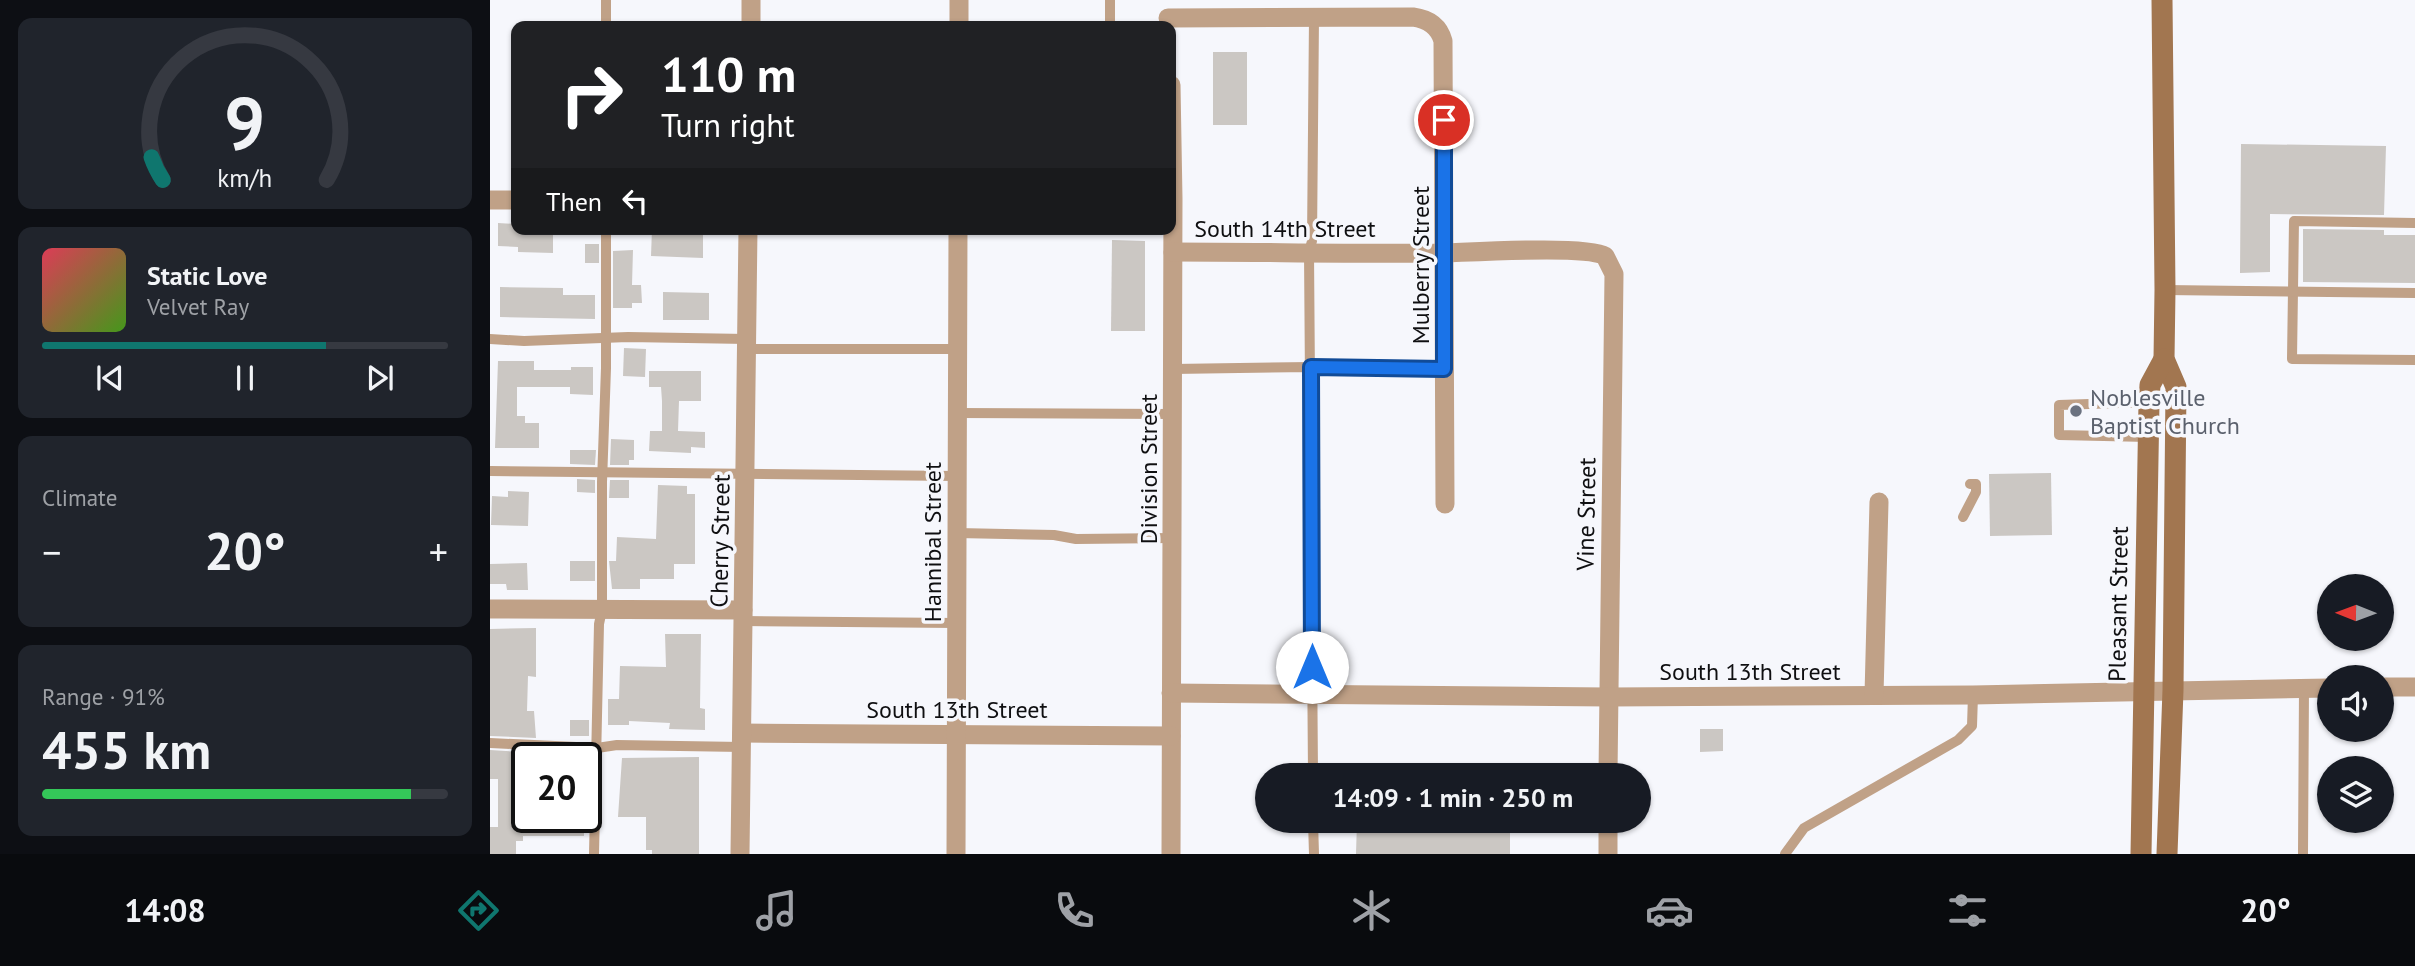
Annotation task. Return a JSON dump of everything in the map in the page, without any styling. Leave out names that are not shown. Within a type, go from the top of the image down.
[{"type":"street","points":[[751,0],[751,21]]},
{"type":"street","points":[[959,0],[959,21]]},
{"type":"street","name":"Pleasant Street","points":[[2162,0],[2164,359],[2176,387],[2173,690],[2167,854]]},
{"type":"street","points":[[1169,15],[1314,17]]},
{"type":"street","name":"Mulberry Street","points":[[1314,17],[1422,18],[1437,28],[1443,41],[1445,504]]},
{"type":"street","points":[[490,200],[511,200]]},
{"type":"street","name":"Cherry Street","points":[[740,854],[748,235]]},
{"type":"street","name":"Hannibal Street","points":[[956,854],[958,235]]},
{"type":"street","name":"Division Street","points":[[1171,854],[1173,235]]},
{"type":"street","name":"South 14th Street","points":[[1173,252],[1445,253],[1548,250],[1594,252],[1605,256]]},
{"type":"street","name":"Vine Street","points":[[1605,256],[1614,274],[1608,763]]},
{"type":"street","name":"Pleasant Street","points":[[2141,854],[2149,402],[2150,385],[2164,359]]},
{"type":"street","points":[[1874,695],[1879,502]]},
{"type":"street","points":[[490,609],[743,616]]},
{"type":"street","points":[[2394,687],[2415,687]]},
{"type":"street","name":"South 13th Street","points":[[1171,693],[1609,697],[1973,695],[2317,688]]},
{"type":"street","name":"South 13th Street","points":[[742,740],[956,733],[1171,736]]},
{"type":"street","points":[[1608,833],[1608,854]]},
{"type":"lane","points":[[606,0],[607,21]]},
{"type":"lane","points":[[1110,0],[1110,21]]},
{"type":"lane","points":[[1313,763],[1309,252],[1312,241],[1314,17]]},
{"type":"lane","points":[[2415,223],[2294,221],[2292,359],[2415,360]]},
{"type":"lane","points":[[597,742],[599,624],[602,610],[606,235]]},
{"type":"lane","points":[[2165,289],[2415,293]]},
{"type":"lane","points":[[490,339],[524,341],[606,337],[747,344],[957,349]]},
{"type":"lane","points":[[1172,369],[1444,369]]},
{"type":"lane","points":[[2148,437],[2059,435],[2059,405],[2149,402]]},
{"type":"lane","points":[[957,413],[1172,414]]},
{"type":"lane","points":[[490,471],[957,475]]},
{"type":"lane","points":[[1962,517],[1976,492],[1976,484],[1970,484]]},
{"type":"lane","points":[[957,533],[1054,535],[1076,539],[1172,538]]},
{"type":"lane","points":[[743,616],[956,623]]},
{"type":"lane","points":[[2303,854],[2304,688]]},
{"type":"lane","points":[[1785,854],[1804,828],[1958,740],[1972,726],[1973,695]]},
{"type":"lane","points":[[602,747],[742,740]]},
{"type":"lane","points":[[490,743],[511,744]]},
{"type":"lane","points":[[594,854],[595,833]]},
{"type":"lane","points":[[1313,833],[1314,854]]},
{"type":"building","points":[[1213,52],[1247,52],[1247,125],[1213,125]]},
{"type":"building","points":[[2241,144],[2386,146],[2384,215],[2270,214],[2270,272],[2240,273]]},
{"type":"building","points":[[498,223],[511,224],[511,235],[553,235],[553,253],[518,252],[518,247],[498,246]]},
{"type":"building","points":[[2303,229],[2384,230],[2384,235],[2415,235],[2415,283],[2303,282]]},
{"type":"building","points":[[652,235],[703,235],[703,258],[651,256]]},
{"type":"building","points":[[1112,240],[1145,241],[1145,331],[1111,331]]},
{"type":"building","points":[[585,244],[599,244],[599,263],[585,263]]},
{"type":"building","points":[[633,250],[632,285],[641,285],[642,303],[632,303],[632,308],[613,308],[613,251]]},
{"type":"building","points":[[500,287],[563,288],[563,295],[595,295],[595,319],[500,317]]},
{"type":"building","points":[[663,292],[709,293],[709,320],[663,320]]},
{"type":"building","points":[[624,348],[646,349],[645,377],[623,376]]},
{"type":"building","points":[[498,361],[534,361],[534,370],[593,367],[593,395],[570,394],[570,387],[517,387],[517,416],[525,416],[525,423],[539,423],[539,448],[495,448]]},
{"type":"building","points":[[649,371],[701,371],[701,401],[679,401],[678,431],[705,432],[705,448],[691,447],[691,453],[649,451],[650,431],[662,431],[662,401],[661,387],[649,387]]},
{"type":"building","points":[[611,439],[634,440],[634,460],[629,460],[629,465],[610,465]]},
{"type":"building","points":[[570,450],[596,450],[595,465],[570,464]]},
{"type":"building","points":[[2051,473],[2052,535],[1990,536],[1989,474]]},
{"type":"building","points":[[577,479],[595,480],[595,493],[577,492]]},
{"type":"building","points":[[610,480],[629,480],[629,498],[609,498]]},
{"type":"building","points":[[658,485],[687,486],[687,494],[695,494],[695,564],[674,564],[674,579],[640,579],[640,589],[612,589],[609,561],[616,561],[617,537],[656,539]]},
{"type":"building","points":[[508,491],[529,492],[528,526],[491,525],[492,496],[508,497]]},
{"type":"building","points":[[570,561],[595,561],[595,581],[570,581]]},
{"type":"building","points":[[527,563],[528,590],[507,590],[506,584],[490,584],[490,564]]},
{"type":"building","points":[[536,628],[536,677],[528,676],[527,711],[534,711],[536,738],[490,736],[490,629]]},
{"type":"building","points":[[665,634],[701,634],[700,708],[705,709],[705,730],[669,729],[670,723],[629,721],[629,725],[608,725],[608,699],[619,699],[620,666],[666,667]]},
{"type":"building","points":[[570,720],[589,720],[589,736],[570,736]]},
{"type":"building","points":[[1700,729],[1723,729],[1723,751],[1700,752]]},
{"type":"building","points":[[490,750],[511,751],[511,833],[584,833],[584,836],[523,836],[523,841],[516,841],[516,854],[490,854],[490,827],[498,827],[498,779],[490,779]]},
{"type":"building","points":[[699,757],[699,854],[652,854],[652,850],[646,850],[646,817],[618,817],[622,758]]},
{"type":"building","points":[[1357,833],[1510,833],[1510,854],[1356,854]]},
{"type":"place","name":"Noblesville Baptist Church","points":[[2076,411]]},
{"type":"route","points":[[1312,667],[1311,367],[1444,369],[1444,120]]}]
